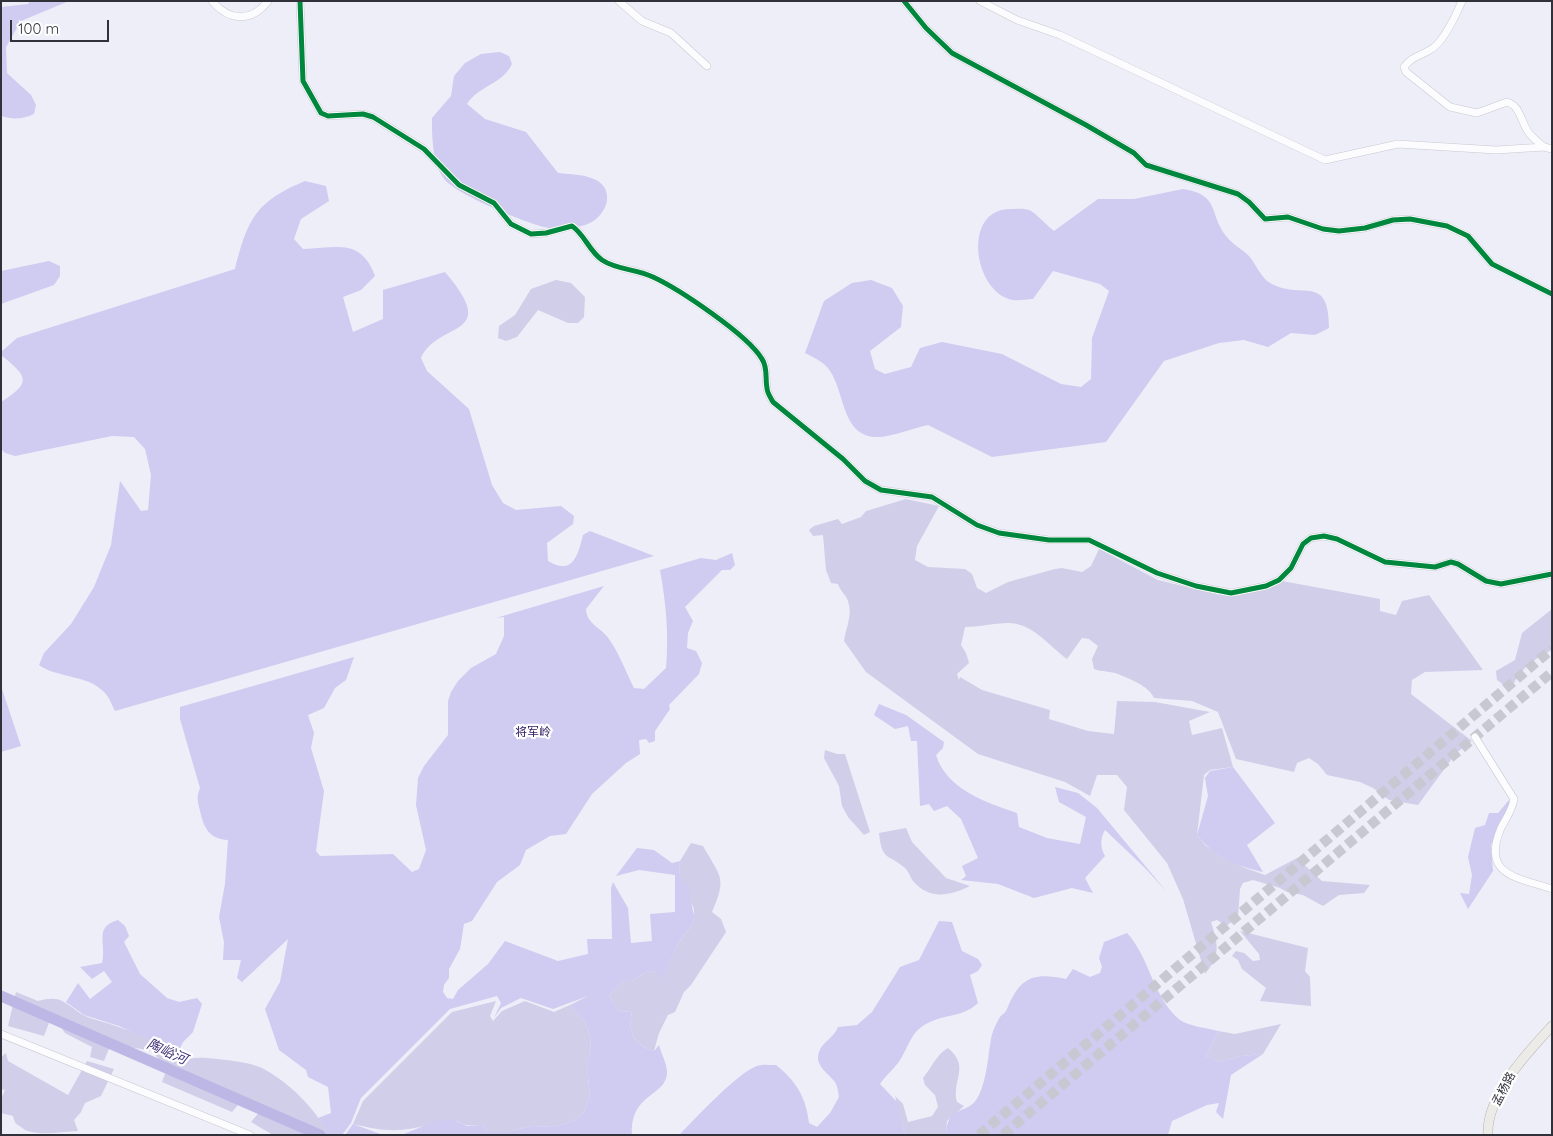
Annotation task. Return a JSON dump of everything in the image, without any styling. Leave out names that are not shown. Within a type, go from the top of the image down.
[{"type":"main road","name":"孟杨路","points":[[1488,1135],[1487,1121],[1513,1068],[1552,1026]]},
{"type":"street","points":[[212,1],[221,12],[229,16],[246,17],[254,14],[268,1]]},
{"type":"street","points":[[300,1],[303,81],[321,113],[328,116],[362,114],[373,117],[424,149],[460,185],[494,203],[511,224],[531,234],[546,233],[572,226],[580,232],[602,260],[618,267],[653,276],[693,301],[730,328],[759,355],[767,371],[766,390],[773,402],[843,459],[865,482],[880,490],[932,497],[977,525],[999,533],[1049,540],[1089,540],[1157,573],[1196,586],[1231,593],[1250,590],[1279,580],[1291,568],[1303,544],[1311,538],[1324,536],[1337,539],[1385,562],[1435,567],[1451,562],[1458,564],[1486,581],[1501,584],[1552,574]]},
{"type":"street","points":[[619,1],[642,21],[671,33],[707,66]]},
{"type":"street","points":[[904,1],[926,28],[952,53],[1086,125],[1134,153],[1146,166],[1238,194],[1250,202],[1258,214],[1269,220],[1288,217],[1323,229],[1339,231],[1365,228],[1393,220],[1410,220],[1447,226],[1468,236],[1492,264],[1552,294]]},
{"type":"street","points":[[980,1],[1017,20],[1060,35],[1325,160],[1398,144],[1496,150],[1552,148]]},
{"type":"street","points":[[1462,1],[1439,43],[1431,50],[1410,59],[1404,67],[1406,72],[1450,107],[1477,113],[1507,102],[1511,103],[1519,111],[1529,133],[1544,147]]},
{"type":"street","points":[[1475,737],[1514,799],[1512,809],[1495,846],[1495,859],[1499,868],[1509,875],[1552,889]]},
{"type":"street","points":[[1,1034],[250,1135]]},
{"type":"shaded area","points":[[556,280],[571,283],[585,297],[584,317],[578,323],[568,323],[538,310],[517,337],[506,341],[498,338],[499,326],[515,315],[531,289]]},
{"type":"shaded area","points":[[906,499],[939,506],[917,546],[915,560],[928,567],[965,569],[972,574],[977,588],[986,593],[1008,582],[1055,569],[1062,568],[1082,572],[1091,566],[1099,549],[1158,580],[1219,595],[1237,596],[1282,581],[1380,599],[1380,611],[1396,615],[1402,601],[1429,595],[1483,670],[1425,672],[1412,680],[1411,694],[1472,741],[1456,753],[1418,805],[1389,800],[1373,788],[1360,782],[1327,775],[1318,764],[1309,758],[1297,763],[1294,772],[1236,759],[1218,712],[1192,701],[1154,698],[1144,686],[1115,673],[1094,669],[1092,659],[1098,646],[1089,639],[1082,638],[1067,659],[1033,631],[1017,624],[1003,623],[965,627],[961,645],[969,663],[957,674],[959,680],[960,677],[982,690],[1050,710],[1049,719],[1088,731],[1114,734],[1117,701],[1155,702],[1210,712],[1189,721],[1192,735],[1222,728],[1233,767],[1210,770],[1204,775],[1197,835],[1205,845],[1222,857],[1265,875],[1297,858],[1322,881],[1370,885],[1364,893],[1339,895],[1323,906],[1303,895],[1287,892],[1253,880],[1243,883],[1240,889],[1238,918],[1226,926],[1217,920],[1211,922],[1217,949],[1214,961],[1205,974],[1183,899],[1167,863],[1124,810],[1127,787],[1117,775],[1097,775],[1090,796],[1065,782],[978,754],[866,672],[844,641],[849,616],[848,601],[838,584],[831,583],[826,570],[823,535],[813,536],[809,530],[814,526],[838,519],[842,524],[861,517],[866,511]]},
{"type":"shaded area","points":[[1552,609],[1552,650],[1527,666],[1511,690],[1497,680],[1496,671],[1515,660],[1522,633]]},
{"type":"shaded area","points":[[825,750],[837,754],[845,754],[870,832],[864,835],[848,817],[842,806],[839,786],[824,758]]},
{"type":"shaded area","points":[[906,828],[912,842],[946,878],[970,886],[947,894],[933,894],[919,887],[905,868],[884,853],[880,842],[879,833]]},
{"type":"shaded area","points":[[691,843],[703,846],[718,872],[720,878],[719,891],[712,912],[721,919],[726,932],[691,985],[684,992],[675,1012],[668,1015],[659,1033],[654,1051],[641,1045],[633,1036],[631,1031],[632,1011],[619,1012],[609,996],[623,981],[632,981],[647,971],[655,972],[662,977],[678,944],[693,923],[694,909],[679,876],[680,861]]},
{"type":"shaded area","points":[[1240,931],[1308,948],[1305,971],[1310,977],[1311,1006],[1260,1001],[1266,988],[1242,969],[1238,960],[1232,956],[1236,951],[1244,953],[1253,961],[1260,960],[1259,954]]},
{"type":"shaded area","points":[[16,992],[38,1001],[55,999],[62,1001],[85,1016],[157,1040],[187,1058],[227,1060],[262,1068],[291,1088],[309,1106],[328,1135],[273,1135],[251,1122],[261,1110],[258,1105],[242,1100],[232,1112],[162,1082],[166,1071],[153,1051],[111,1044],[104,1061],[90,1057],[92,1047],[65,1033],[52,1015],[44,1036],[8,1026]]},
{"type":"shaded area","points":[[496,1001],[490,1016],[493,1021],[502,1011],[525,1001],[554,1012],[570,1005],[584,1021],[590,1035],[591,1049],[587,1066],[590,1097],[584,1112],[574,1121],[553,1127],[532,1126],[506,1132],[488,1132],[482,1125],[468,1125],[454,1121],[404,1130],[382,1130],[353,1124],[363,1101],[452,1012]]},
{"type":"shaded area","points":[[1281,1024],[1263,1054],[1241,1056],[1219,1062],[1206,1056],[1218,1031],[1235,1034]]},
{"type":"shaded area","points":[[948,1048],[955,1055],[958,1062],[957,1102],[964,1106],[947,1121],[946,1135],[905,1135],[895,1096],[903,1104],[908,1122],[932,1116],[938,1107],[935,1095],[925,1085],[923,1078],[937,1058]]},
{"type":"shaded area","points":[[6,1053],[8,1061],[68,1095],[87,1061],[114,1069],[101,1096],[85,1103],[81,1112],[74,1120],[78,1131],[37,1133],[25,1130],[16,1123],[13,1116],[1,1113],[1,1099],[5,1090],[1,1089],[1,1057]]},
{"type":"green space","points":[[30,1],[69,1],[21,21],[6,47],[7,73],[31,95],[36,105],[34,114],[30,116],[10,118],[1,116],[1,7],[28,4]]},
{"type":"green space","points":[[500,52],[509,56],[512,64],[508,71],[497,81],[477,93],[467,104],[485,119],[526,132],[558,173],[582,176],[598,181],[606,192],[607,201],[604,210],[592,222],[562,229],[544,227],[507,214],[463,193],[445,180],[441,174],[435,158],[432,118],[451,96],[454,76],[465,63],[481,54]]},
{"type":"green space","points":[[305,181],[326,186],[329,201],[301,219],[294,239],[303,249],[337,247],[355,250],[363,256],[375,276],[361,290],[343,297],[353,332],[383,319],[383,290],[445,272],[461,293],[468,308],[467,319],[461,326],[429,346],[421,358],[427,371],[469,409],[492,485],[503,503],[516,510],[561,506],[574,516],[573,524],[547,543],[548,561],[556,565],[569,565],[579,550],[583,535],[590,531],[654,556],[115,711],[109,699],[98,687],[82,679],[55,673],[39,665],[44,653],[71,624],[94,587],[111,545],[120,481],[141,511],[148,510],[151,475],[145,449],[134,437],[112,436],[15,456],[5,453],[1,449],[1,402],[18,389],[23,379],[16,368],[1,355],[1,352],[17,338],[235,269],[244,237],[256,214],[275,197]]},
{"type":"green space","points":[[1183,189],[1195,192],[1209,200],[1226,236],[1249,256],[1267,281],[1281,288],[1311,291],[1319,294],[1324,300],[1328,311],[1329,328],[1315,335],[1291,333],[1268,347],[1244,340],[1219,343],[1164,361],[1106,442],[992,457],[928,425],[881,437],[864,434],[856,429],[850,421],[835,380],[828,368],[805,353],[824,301],[852,283],[871,280],[892,288],[903,306],[901,327],[870,351],[875,369],[885,374],[911,367],[920,348],[942,342],[1002,354],[1061,384],[1081,387],[1091,379],[1092,338],[1109,291],[1100,284],[1053,271],[1033,299],[1013,300],[999,294],[989,283],[982,268],[978,251],[979,235],[985,221],[996,212],[1024,209],[1034,213],[1054,231],[1098,199],[1134,199]]},
{"type":"green space","points":[[49,261],[60,266],[60,276],[54,285],[1,304],[1,271]]},
{"type":"green space","name":"将军岭","points":[[732,553],[735,565],[730,570],[722,570],[685,607],[693,621],[688,633],[687,648],[696,651],[702,663],[699,674],[669,705],[670,709],[655,731],[655,741],[649,743],[646,739],[639,740],[640,754],[626,763],[592,794],[566,834],[550,836],[526,850],[520,865],[497,882],[472,921],[464,924],[460,949],[449,969],[449,978],[444,985],[443,992],[447,998],[453,999],[458,990],[488,964],[505,941],[558,961],[588,954],[587,939],[612,939],[611,888],[613,882],[628,908],[631,943],[652,941],[650,914],[675,912],[675,875],[639,870],[616,876],[637,848],[654,850],[672,863],[680,861],[679,876],[687,883],[694,916],[693,923],[678,944],[662,978],[655,972],[647,971],[632,981],[623,981],[609,996],[619,1012],[632,1011],[631,1031],[636,1041],[654,1051],[659,1045],[667,1069],[665,1080],[661,1086],[642,1103],[637,1111],[633,1121],[632,1135],[392,1135],[404,1134],[438,1120],[454,1120],[467,1126],[482,1125],[488,1132],[506,1132],[532,1126],[553,1127],[574,1121],[584,1112],[590,1097],[587,1066],[591,1049],[590,1035],[584,1021],[570,1005],[588,996],[553,1009],[521,998],[501,1008],[494,1018],[501,1003],[497,996],[450,1009],[361,1098],[351,1123],[342,1135],[328,1135],[318,1118],[331,1113],[328,1087],[308,1077],[306,1070],[279,1050],[265,1009],[280,982],[288,939],[242,982],[237,978],[241,960],[223,960],[224,942],[219,917],[225,884],[228,840],[212,835],[204,823],[198,800],[200,788],[180,719],[180,707],[354,657],[346,680],[335,688],[324,708],[308,715],[314,733],[311,748],[324,791],[316,851],[320,856],[393,854],[412,872],[419,869],[426,850],[416,805],[418,778],[424,766],[448,735],[448,701],[451,692],[458,681],[471,668],[496,654],[504,636],[504,617],[496,618],[604,586],[586,609],[587,614],[589,619],[613,644],[634,688],[644,689],[666,668],[666,619],[660,570],[701,558],[716,560]]},
{"type":"green space","points":[[1,686],[21,746],[1,752]]},
{"type":"green space","points":[[879,704],[906,715],[944,742],[943,748],[936,755],[941,767],[949,777],[969,793],[1017,813],[1019,827],[1047,838],[1080,844],[1086,817],[1059,802],[1055,787],[1078,793],[1097,808],[1167,892],[1105,830],[1101,843],[1105,856],[1085,878],[1093,893],[1072,888],[1034,898],[998,884],[961,880],[966,876],[962,866],[978,858],[961,819],[947,806],[934,811],[929,804],[920,806],[917,741],[911,741],[908,726],[895,729],[874,715]]},
{"type":"green space","points":[[1233,767],[1275,823],[1247,845],[1263,872],[1235,864],[1218,855],[1197,835],[1208,796],[1205,778],[1210,771]]},
{"type":"green space","points":[[1509,800],[1509,806],[1491,845],[1493,871],[1468,909],[1460,893],[1469,894],[1472,875],[1468,857],[1475,828],[1485,825],[1489,813],[1498,813]]},
{"type":"green space","points":[[118,920],[125,926],[129,936],[124,942],[140,974],[167,998],[179,1002],[197,998],[202,1004],[193,1032],[183,1042],[178,1053],[157,1040],[146,1038],[119,1026],[84,1015],[66,1002],[78,983],[90,999],[112,982],[104,971],[92,979],[80,967],[102,963],[103,932],[110,923]]},
{"type":"green space","points":[[939,921],[952,922],[962,951],[978,959],[982,965],[978,971],[970,975],[978,1003],[968,1010],[935,1020],[920,1028],[915,1033],[898,1063],[880,1084],[897,1102],[905,1135],[679,1135],[716,1097],[739,1077],[757,1066],[764,1065],[776,1065],[789,1077],[803,1097],[809,1123],[817,1127],[830,1113],[839,1097],[835,1082],[818,1061],[819,1052],[838,1027],[857,1025],[872,1012],[900,967],[919,960]]},
{"type":"green space","points":[[1127,933],[1135,943],[1157,989],[1171,1011],[1183,1022],[1218,1031],[1206,1056],[1219,1062],[1241,1056],[1263,1054],[1231,1075],[1223,1119],[1216,1112],[1219,1103],[1207,1105],[1172,1121],[1168,1135],[946,1135],[950,1118],[954,1113],[975,1102],[979,1095],[986,1074],[994,1028],[1022,984],[1036,977],[1044,976],[1066,979],[1073,969],[1090,977],[1100,973],[1102,967],[1099,958],[1104,942]]},
{"type":"green space","points":[[353,1124],[383,1135],[345,1135]]},
{"type":"waterway","name":"陶峪河","points":[[1,996],[320,1135]]},
{"type":"tunnel","points":[[979,1135],[1552,649]]},
{"type":"tunnel","points":[[1003,1135],[1552,672]]},
{"type":"cycle path","points":[[300,1],[303,81],[321,113],[328,116],[363,114],[373,117],[424,149],[459,185],[494,203],[511,224],[531,234],[546,233],[572,226],[602,260],[614,266],[653,277],[695,302],[743,338],[762,359],[766,369],[768,394],[773,402],[843,459],[865,481],[881,490],[932,497],[977,525],[999,533],[1049,540],[1089,540],[1157,573],[1196,586],[1231,593],[1266,586],[1279,580],[1291,568],[1303,544],[1311,538],[1324,536],[1337,539],[1385,562],[1435,567],[1451,562],[1458,564],[1486,581],[1501,584],[1552,574]]},
{"type":"cycle path","points":[[904,1],[926,28],[952,53],[1086,125],[1134,153],[1146,165],[1238,194],[1249,202],[1265,219],[1288,217],[1323,229],[1339,231],[1365,228],[1393,220],[1410,219],[1447,226],[1468,236],[1492,264],[1552,294]]}]
